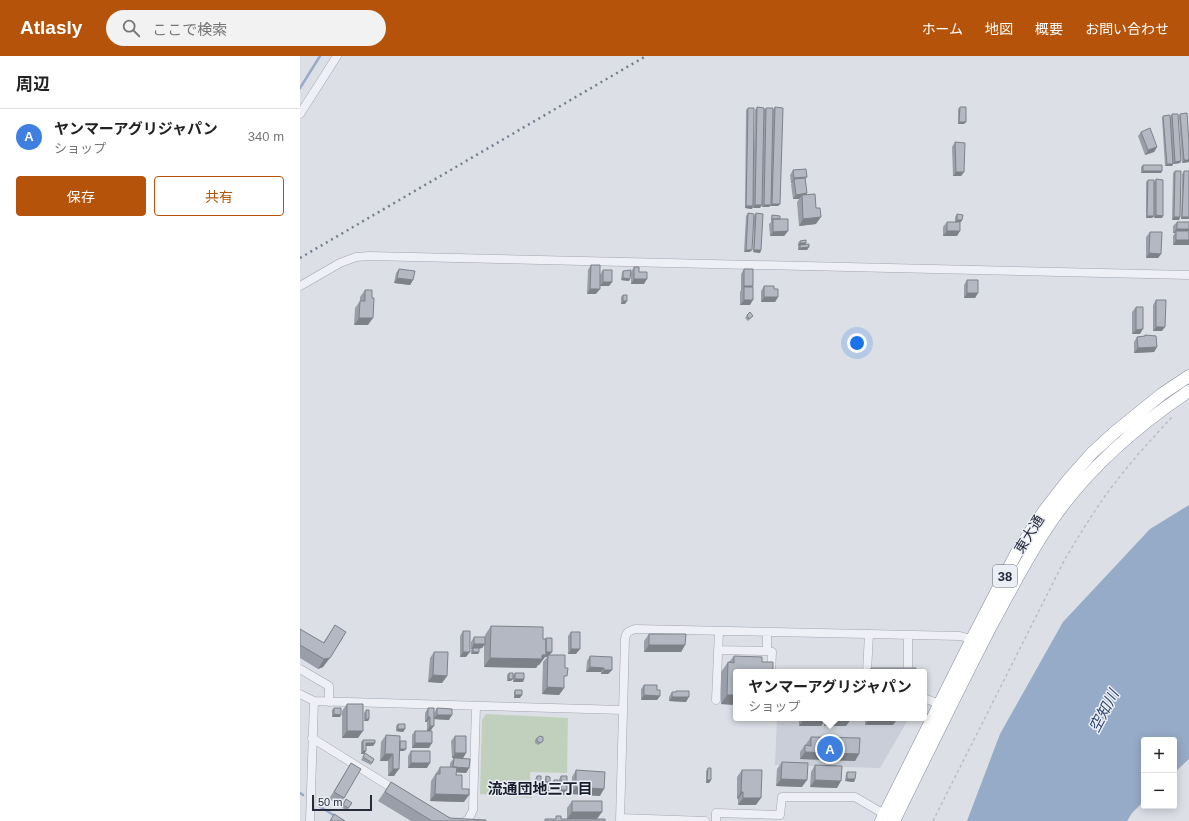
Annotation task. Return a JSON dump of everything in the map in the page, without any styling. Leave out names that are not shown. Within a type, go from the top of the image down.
[{"type":"highway","name":"東大通","points":[[886,819],[977,641],[1017,552],[1044,511],[1092,453],[1115,432],[1162,394],[1189,376]]},
{"type":"highway","name":"東大通","points":[[886,819],[940,704],[1026,560],[1054,518],[1077,488],[1121,442],[1168,405],[1189,391]]},
{"type":"street","points":[[300,114],[337,56]]},
{"type":"street","points":[[300,286],[340,263],[356,257],[369,256],[1189,275]]},
{"type":"street","points":[[705,821],[620,820],[626,634],[630,630],[635,628],[960,636],[977,641]]},
{"type":"street","points":[[716,700],[719,631]]},
{"type":"street","points":[[766,652],[767,632]]},
{"type":"street","points":[[867,669],[869,634]]},
{"type":"street","points":[[908,635],[908,669]]},
{"type":"street","points":[[718,650],[772,652],[772,669]]},
{"type":"street","points":[[300,669],[329,686],[330,702]]},
{"type":"street","points":[[300,694],[314,701],[330,702],[623,710]]},
{"type":"street","points":[[927,699],[940,704]]},
{"type":"street","points":[[310,821],[314,701]]},
{"type":"street","points":[[466,820],[473,810],[476,706]]},
{"type":"street","points":[[312,738],[403,795]]},
{"type":"street","points":[[716,821],[716,813],[780,815],[782,797],[855,797],[886,819]]},
{"type":"street","points":[[466,820],[478,821]]},
{"type":"path","points":[[933,821],[1065,559],[1108,492],[1136,456],[1171,418],[1168,405]]},
{"type":"shaded area","points":[[777,721],[907,721],[880,768],[775,765]]},
{"type":"green space","points":[[486,714],[568,718],[567,773],[530,772],[532,798],[480,794],[482,720]]},
{"type":"water","name":"空知川","points":[[1189,505],[1189,759],[1177,770],[1177,737],[1141,737],[1141,804],[1132,813],[1127,821],[967,821],[1000,734],[1063,622],[1150,529]]},
{"type":"building","points":[[757,107],[764,108],[762,205],[755,205]]},
{"type":"building","points":[[775,107],[783,108],[780,204],[772,204]]},
{"type":"building","points":[[960,107],[966,107],[966,122],[959,122]]},
{"type":"building","points":[[748,108],[754,108],[753,206],[746,206]]},
{"type":"building","points":[[766,108],[773,108],[771,205],[764,205]]},
{"type":"building","points":[[1187,113],[1189,160],[1184,160],[1180,114]]},
{"type":"building","points":[[1172,114],[1178,114],[1181,161],[1175,162]]},
{"type":"building","points":[[1170,115],[1173,164],[1167,164],[1163,116]]},
{"type":"building","points":[[1150,128],[1157,147],[1148,150],[1141,132]]},
{"type":"building","points":[[955,142],[965,143],[964,172],[956,172]]},
{"type":"building","points":[[1143,165],[1162,165],[1162,171],[1143,171]]},
{"type":"building","points":[[806,169],[807,177],[794,178],[793,170]]},
{"type":"building","points":[[1175,171],[1181,171],[1180,217],[1174,217]]},
{"type":"building","points":[[1184,171],[1189,171],[1189,217],[1182,217]]},
{"type":"building","points":[[805,178],[807,193],[796,195],[794,179]]},
{"type":"building","points":[[1156,179],[1163,180],[1163,216],[1156,215]]},
{"type":"building","points":[[1148,180],[1154,180],[1154,216],[1147,216]]},
{"type":"building","points":[[815,194],[816,208],[820,208],[821,217],[803,219],[802,195]]},
{"type":"building","points":[[748,213],[754,214],[752,250],[746,250]]},
{"type":"building","points":[[756,213],[763,214],[761,250],[754,250]]},
{"type":"building","points":[[957,214],[963,215],[962,220],[957,220]]},
{"type":"building","points":[[772,215],[780,216],[780,219],[772,220]]},
{"type":"building","points":[[773,219],[788,219],[788,231],[773,232]]},
{"type":"building","points":[[947,222],[960,222],[960,231],[947,231]]},
{"type":"building","points":[[1177,222],[1189,222],[1189,229],[1177,229]]},
{"type":"building","points":[[1176,231],[1189,231],[1189,240],[1176,240]]},
{"type":"building","points":[[1150,232],[1162,232],[1161,254],[1149,253]]},
{"type":"building","points":[[806,240],[806,243],[800,243],[800,241]]},
{"type":"building","points":[[809,244],[809,247],[800,248],[800,245]]},
{"type":"building","points":[[591,265],[600,265],[600,289],[590,289]]},
{"type":"building","points":[[634,267],[639,267],[639,272],[647,272],[647,279],[634,279]]},
{"type":"building","points":[[399,269],[415,271],[413,280],[397,278]]},
{"type":"building","points":[[744,269],[753,269],[753,286],[744,286]]},
{"type":"building","points":[[603,270],[612,270],[612,282],[603,282]]},
{"type":"building","points":[[631,270],[630,279],[623,278],[623,271]]},
{"type":"building","points":[[967,280],[978,280],[978,293],[967,293]]},
{"type":"building","points":[[764,286],[774,286],[774,289],[778,289],[778,297],[764,297]]},
{"type":"building","points":[[744,287],[753,287],[753,300],[744,300]]},
{"type":"building","points":[[365,290],[372,290],[372,298],[374,298],[373,318],[359,318],[360,301],[365,301]]},
{"type":"building","points":[[623,295],[627,295],[627,301],[623,301]]},
{"type":"building","points":[[1156,300],[1166,300],[1165,327],[1156,327]]},
{"type":"building","points":[[1136,307],[1143,307],[1143,329],[1136,330]]},
{"type":"building","points":[[750,312],[753,316],[749,319],[747,315]]},
{"type":"building","points":[[1145,335],[1156,336],[1157,347],[1138,348],[1137,337]]},
{"type":"building","points":[[335,625],[346,632],[330,658],[324,659],[300,645],[300,629],[324,643]]},
{"type":"building","points":[[491,626],[543,627],[543,639],[546,639],[546,655],[542,655],[542,659],[490,658]]},
{"type":"building","points":[[463,631],[470,631],[470,652],[463,652]]},
{"type":"building","points":[[571,632],[580,632],[580,649],[571,649]]},
{"type":"building","points":[[649,634],[686,634],[685,645],[649,645]]},
{"type":"building","points":[[474,637],[485,637],[485,644],[474,644]]},
{"type":"building","points":[[546,638],[552,638],[552,652],[546,652]]},
{"type":"building","points":[[473,648],[479,648],[479,652],[473,652]]},
{"type":"building","points":[[434,652],[448,652],[447,676],[433,675]]},
{"type":"building","points":[[548,655],[565,655],[565,668],[568,668],[567,676],[564,676],[564,688],[547,687]]},
{"type":"building","points":[[590,656],[612,657],[612,670],[590,667]]},
{"type":"building","points":[[734,656],[762,657],[762,662],[773,662],[773,669],[733,669],[733,695],[727,695],[728,662],[734,663]]},
{"type":"building","points":[[871,668],[916,668],[916,669]]},
{"type":"building","points":[[509,673],[513,673],[513,679],[509,679]]},
{"type":"building","points":[[515,673],[524,673],[524,679],[515,679]]},
{"type":"building","points":[[644,685],[657,685],[657,690],[660,690],[660,696],[644,695]]},
{"type":"building","points":[[515,690],[522,690],[522,695],[515,695]]},
{"type":"building","points":[[689,691],[689,697],[672,697],[672,692]]},
{"type":"building","points":[[347,704],[363,704],[363,731],[347,731]]},
{"type":"building","points":[[334,708],[341,708],[341,715],[334,714]]},
{"type":"building","points":[[428,708],[434,708],[434,726],[430,726]]},
{"type":"building","points":[[437,708],[452,709],[452,715],[437,715]]},
{"type":"building","points":[[366,710],[369,710],[369,719],[366,719]]},
{"type":"building","points":[[398,724],[405,724],[405,729],[398,729]]},
{"type":"building","points":[[415,731],[432,731],[432,743],[415,743]]},
{"type":"building","points":[[386,735],[400,736],[399,769],[393,769],[393,754],[385,754]]},
{"type":"building","points":[[455,736],[466,736],[466,753],[455,753]]},
{"type":"building","points":[[540,736],[543,737],[543,741],[540,743],[537,741],[537,738]]},
{"type":"building","points":[[811,737],[860,738],[859,754],[805,752],[805,745],[811,746]]},
{"type":"building","points":[[363,740],[375,740],[375,743],[366,743],[366,751],[363,751]]},
{"type":"building","points":[[400,741],[406,741],[406,749],[400,749]]},
{"type":"building","points":[[411,751],[430,751],[430,763],[411,763]]},
{"type":"building","points":[[365,753],[374,759],[372,763],[363,757]]},
{"type":"building","points":[[454,758],[470,759],[469,768],[453,767]]},
{"type":"building","points":[[782,762],[808,763],[807,780],[781,779]]},
{"type":"building","points":[[351,763],[361,769],[344,798],[334,792]]},
{"type":"building","points":[[815,765],[842,766],[841,781],[815,780]]},
{"type":"building","points":[[440,767],[457,767],[456,775],[462,775],[462,789],[469,789],[469,795],[435,794],[436,774],[440,774]]},
{"type":"building","points":[[708,768],[711,768],[711,780],[707,780]]},
{"type":"building","points":[[576,770],[605,772],[604,789],[576,787]]},
{"type":"building","points":[[742,770],[762,770],[761,798],[743,798],[743,792],[741,792]]},
{"type":"building","points":[[847,772],[856,772],[855,779],[847,779]]},
{"type":"building","points":[[537,776],[541,776],[541,783],[537,783]]},
{"type":"building","points":[[546,776],[550,777],[550,782],[546,782]]},
{"type":"building","points":[[561,776],[567,776],[567,790],[561,790]]},
{"type":"building","points":[[554,780],[558,780],[558,786],[554,786]]},
{"type":"building","points":[[391,782],[450,818],[486,821],[432,821],[385,792]]},
{"type":"building","points":[[550,784],[549,791],[546,791],[546,785]]},
{"type":"building","points":[[537,785],[541,785],[540,791],[537,791]]},
{"type":"building","points":[[346,799],[352,803],[348,808],[343,805]]},
{"type":"building","points":[[572,801],[602,801],[602,812],[572,812]]},
{"type":"building","points":[[334,814],[345,821],[330,821]]},
{"type":"building","points":[[556,816],[561,816],[561,819],[605,819],[605,821],[545,821],[545,819],[556,819]]},
{"type":"waterway","points":[[300,88],[320,56]]},
{"type":"waterway","points":[[319,806],[335,816]]},
{"type":"railway","points":[[300,258],[646,56]]},
{"type":"place","name":"ヤンマーアグリジャパン","points":[[830,749]]},
{"type":"district","name":"流通団地三丁目","points":[[540,789]]}]
